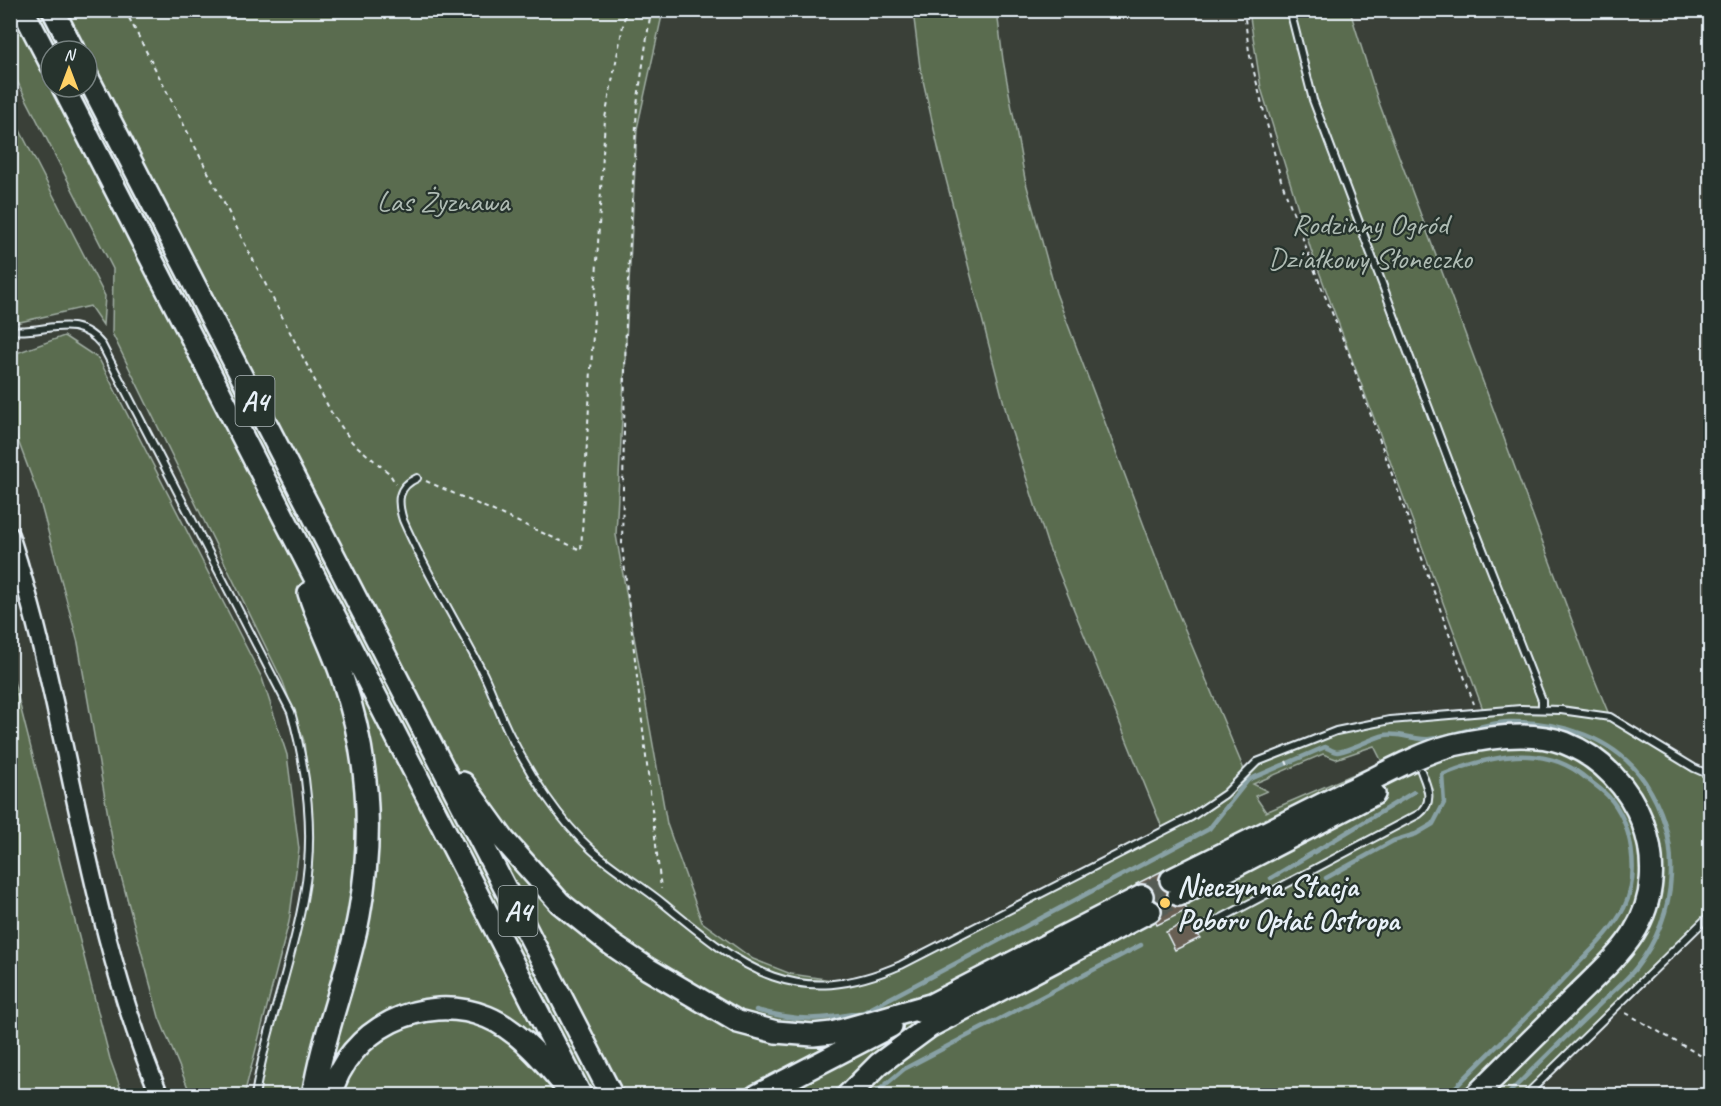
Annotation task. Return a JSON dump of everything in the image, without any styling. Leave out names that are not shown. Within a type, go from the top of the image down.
[{"type":"highway","points":[[23,10],[39,41]]},
{"type":"highway","points":[[53,10],[68,39]]},
{"type":"highway","name":"A4","points":[[69,99],[581,1095]]},
{"type":"highway","name":"A4","points":[[99,99],[612,1095]]},
{"type":"highway","points":[[287,524],[311,598],[347,693],[360,748],[368,801],[367,861],[359,917],[313,1095]]},
{"type":"highway","points":[[423,726],[504,840],[560,903],[611,944],[715,1010],[738,1022],[776,1032],[813,1035],[832,1033],[930,1005]]},
{"type":"highway","points":[[1475,1095],[1622,949],[1641,918],[1652,866],[1647,834],[1633,799],[1623,784],[1597,760],[1563,742],[1547,739],[1488,739],[1451,746],[1398,768],[1175,888],[1488,739]]},
{"type":"highway","points":[[756,1095],[930,1005],[1146,903],[929,1027],[879,1064],[847,1095]]},
{"type":"highway","points":[[330,1095],[337,1075],[348,1058],[371,1033],[388,1022],[407,1015],[443,1009],[464,1010],[502,1025],[553,1071],[572,1095]]},
{"type":"highway","points":[[787,1095],[893,1040],[929,1027]]},
{"type":"main road","points":[[10,535],[45,656],[110,944],[136,1032],[160,1095]]},
{"type":"lane","points":[[1290,10],[1313,100],[1461,496],[1542,700],[1542,708]]},
{"type":"lane","points":[[10,330],[60,325],[79,328],[96,337],[102,345],[291,712],[301,748],[307,806],[308,871],[304,897],[266,1043],[255,1095]]},
{"type":"lane","points":[[417,478],[408,482],[401,491],[398,502],[411,539],[482,672],[527,767],[559,811],[591,849],[726,954],[759,972],[797,983],[821,986],[848,983],[889,970],[1191,817],[1225,794],[1257,762],[1336,731],[1390,720],[1542,708],[1611,717],[1694,768],[1710,775]]},
{"type":"lane","points":[[1197,931],[1419,814],[1427,806],[1429,797],[1421,771]]},
{"type":"lane","points":[[1525,1095],[1710,915]]},
{"type":"path","points":[[124,10],[331,412],[352,442],[389,473],[401,491]]},
{"type":"path","points":[[417,478],[581,549],[605,118],[626,10]]},
{"type":"path","points":[[651,10],[637,105],[627,295],[622,545],[663,903]]},
{"type":"path","points":[[1244,10],[1249,52],[1281,180],[1349,354],[1477,713]]},
{"type":"path","points":[[1616,1007],[1710,1061]]},
{"type":"green space","points":[[11,11],[663,11],[637,129],[616,535],[667,824],[702,922],[753,959],[791,974],[832,980],[863,976],[889,970],[1163,830],[1047,543],[1009,423],[940,156],[920,67],[913,11],[997,11],[1003,60],[1025,179],[1056,293],[1168,589],[1245,772],[1257,762],[1336,731],[1390,720],[1484,712],[1311,250],[1261,88],[1249,11],[1350,11],[1378,100],[1587,661],[1610,717],[1710,775],[1710,915],[1525,1095],[255,1095],[264,1036],[301,913],[310,808],[304,741],[283,682],[112,333],[113,269],[11,69]],"holes":[[[1374,746],[1382,762],[1266,812],[1255,796],[1267,791],[1253,784],[1323,754],[1336,759]]]},
{"type":"green space","points":[[10,111],[105,296],[103,325],[90,306],[11,324]]},
{"type":"green space","points":[[64,336],[99,359],[262,678],[287,755],[299,849],[289,922],[244,1095],[191,1095],[159,1017],[114,850],[78,643],[38,494],[11,422],[11,355]]},
{"type":"green space","points":[[10,666],[110,1059],[123,1095],[11,1095]]},
{"type":"building","name":"Nieczynna Stacja Poboru Opłat Ostropa","points":[[1166,869],[1187,910],[1157,925],[1136,884]]},
{"type":"building","points":[[1191,920],[1200,938],[1175,950],[1166,932]]},
{"type":"waterway","points":[[756,1010],[810,1019],[864,1012],[1209,829],[1248,780],[1325,747],[1337,752],[1385,735],[1430,739],[1499,723],[1528,722],[1567,729],[1585,735],[1602,743],[1633,766],[1657,804],[1666,828],[1671,876],[1668,900],[1661,924],[1636,968],[1506,1096]]},
{"type":"waterway","points":[[1326,878],[1393,841],[1416,834],[1433,824],[1444,803],[1442,775],[1478,762],[1516,756],[1534,756],[1553,760],[1570,767],[1592,783],[1617,807],[1628,835],[1633,865],[1629,895],[1624,908],[1602,939],[1447,1096]]},
{"type":"waterway","points":[[1271,878],[1414,792]]},
{"type":"waterway","points":[[872,1096],[904,1069],[1141,945]]},
{"type":"tunnel","points":[[1142,896],[1171,880]]},
{"type":"tunnel","points":[[1150,911],[1179,895]]},
{"type":"place","name":"Nieczynna Stacja Poboru Opłat Ostropa","points":[[1165,903]]},
{"type":"park label","name":"Las Żyznawa","points":[[443,201]]},
{"type":"park label","name":"Rodzinny Ogród Działkowy Słoneczko","points":[[1370,241]]}]
